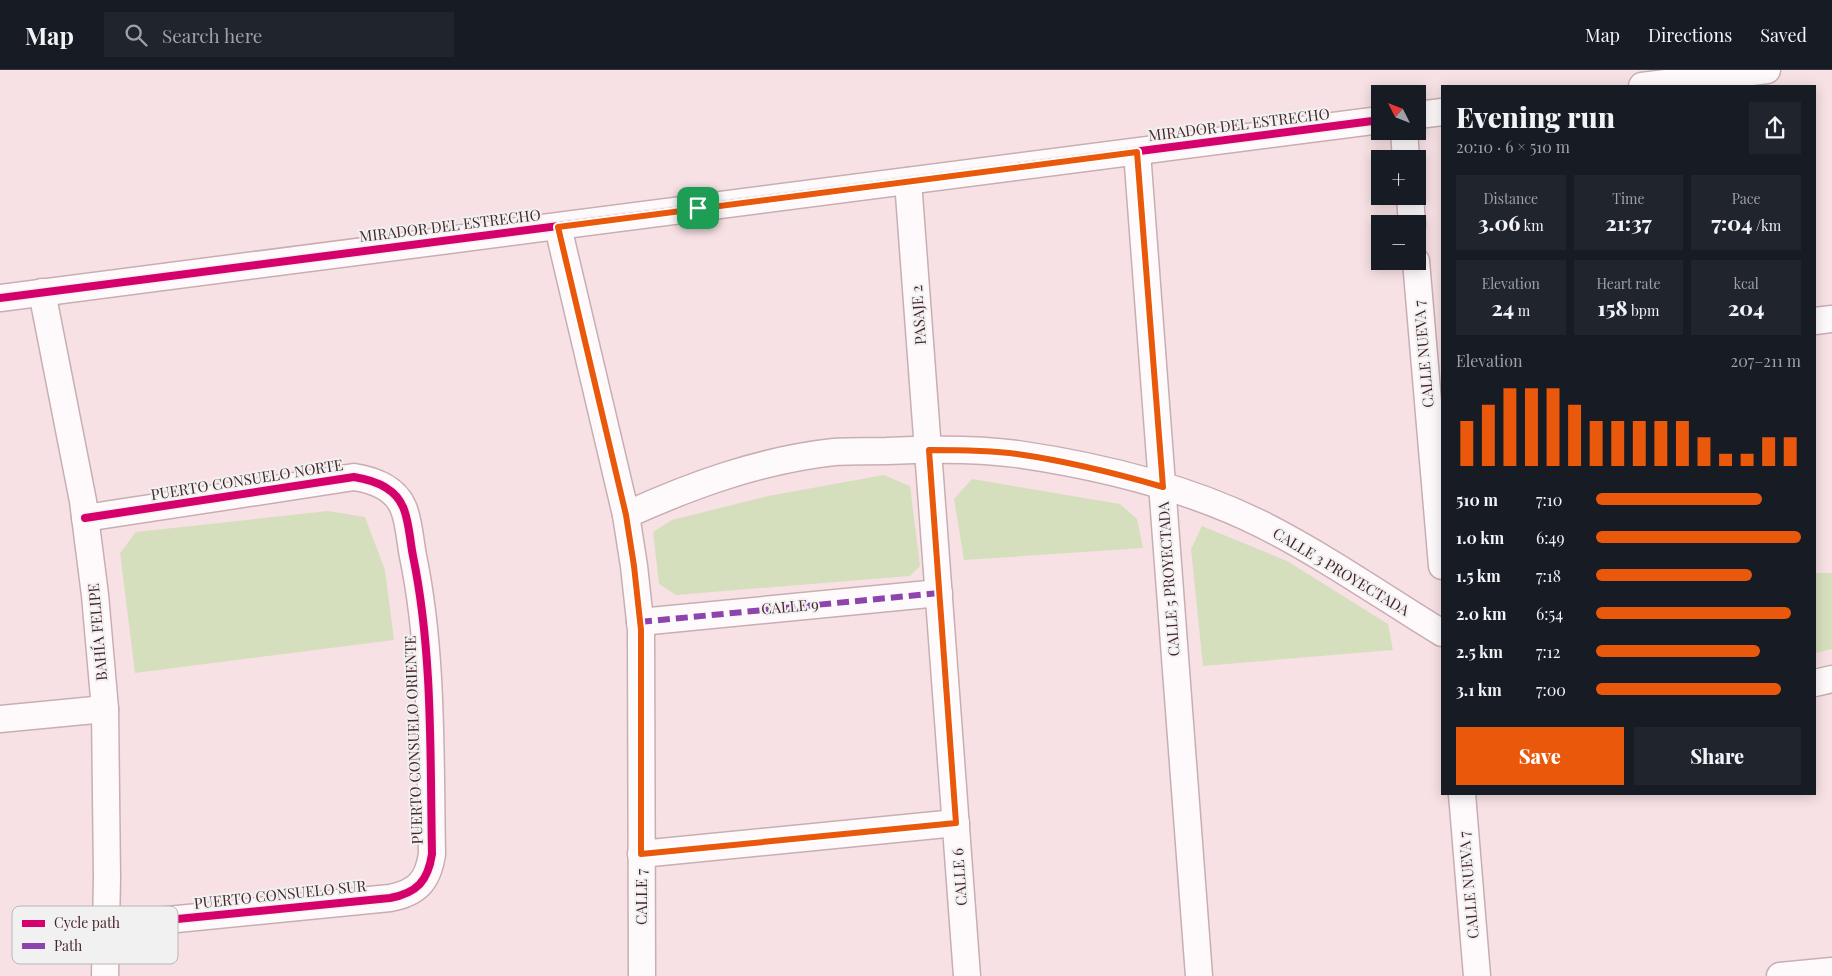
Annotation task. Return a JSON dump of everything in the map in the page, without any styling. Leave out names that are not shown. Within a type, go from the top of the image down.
[{"type":"street","points":[[1650,85],[1767,70]]},
{"type":"street","points":[[1426,114],[1441,112]]},
{"type":"street","name":"MIRADOR DEL ESTRECHO","points":[[0,298],[1371,121]]},
{"type":"street","name":"CALLE 5 PROYECTADA","points":[[1137,152],[1199,976]]},
{"type":"street","name":"PASAJE 2","points":[[908,181],[929,450]]},
{"type":"street","name":"CALLE 7","points":[[558,227],[626,515],[634,566],[640,622],[642,976]]},
{"type":"street","name":"CALLE NUEVA 7","points":[[1417,270],[1441,554]]},
{"type":"street","name":"BAHÍA FELIPE","points":[[42,292],[85,518],[95,596],[105,710],[106,906]]},
{"type":"street","points":[[1816,320],[1832,319]]},
{"type":"street","name":"CALLE 3 PROYECTADA","points":[[626,515],[674,493],[729,474],[782,461],[834,452],[929,450],[1015,454],[1065,462],[1192,495],[1262,524],[1352,575],[1441,632]]},
{"type":"street","name":"CALLE 6","points":[[929,450],[967,976]]},
{"type":"street","name":"PUERTO CONSUELO NORTE","points":[[85,518],[354,478],[368,479],[380,484],[389,490],[403,507]]},
{"type":"street","name":"PUERTO CONSUELO ORIENTE","points":[[403,507],[418,578],[428,671],[432,854]]},
{"type":"street","name":"CALLE 9","points":[[640,622],[940,593]]},
{"type":"street","points":[[1816,683],[1832,679]]},
{"type":"street","points":[[0,719],[105,710]]},
{"type":"street","name":"CALLE NUEVA 7","points":[[1462,795],[1477,976]]},
{"type":"street","points":[[641,854],[956,823]]},
{"type":"street","name":"PUERTO CONSUELO SUR","points":[[178,919],[402,896],[414,890],[424,880],[430,868],[432,854]]},
{"type":"street","points":[[1780,976],[1832,971]]},
{"type":"green space","points":[[884,475],[910,486],[920,566],[910,576],[676,595],[659,584],[653,532],[672,520],[768,496]]},
{"type":"green space","points":[[972,479],[1120,504],[1137,519],[1143,548],[964,560],[954,499]]},
{"type":"green space","points":[[328,511],[365,517],[385,570],[394,640],[135,673],[120,553],[136,532]]},
{"type":"green space","points":[[1202,526],[1287,561],[1388,624],[1393,650],[1203,666],[1191,549]]},
{"type":"green space","points":[[1816,573],[1832,573],[1832,649],[1816,653]]},
{"type":"marked path","points":[[640,622],[939,593]]},
{"type":"marked path","points":[[641,854],[956,823]]},
{"type":"cycle path","points":[[0,298],[1371,121]]},
{"type":"cycle path","points":[[85,518],[354,477],[369,480],[383,486],[395,495],[403,507],[408,524],[424,630],[427,667],[432,854],[428,872],[414,889],[390,898],[178,919]]},
{"type":"route","points":[[1137,152],[1163,487],[1065,462],[1015,454],[929,450],[956,823],[641,854],[641,630],[634,566],[626,515],[558,227],[698,208],[1137,152]]}]
